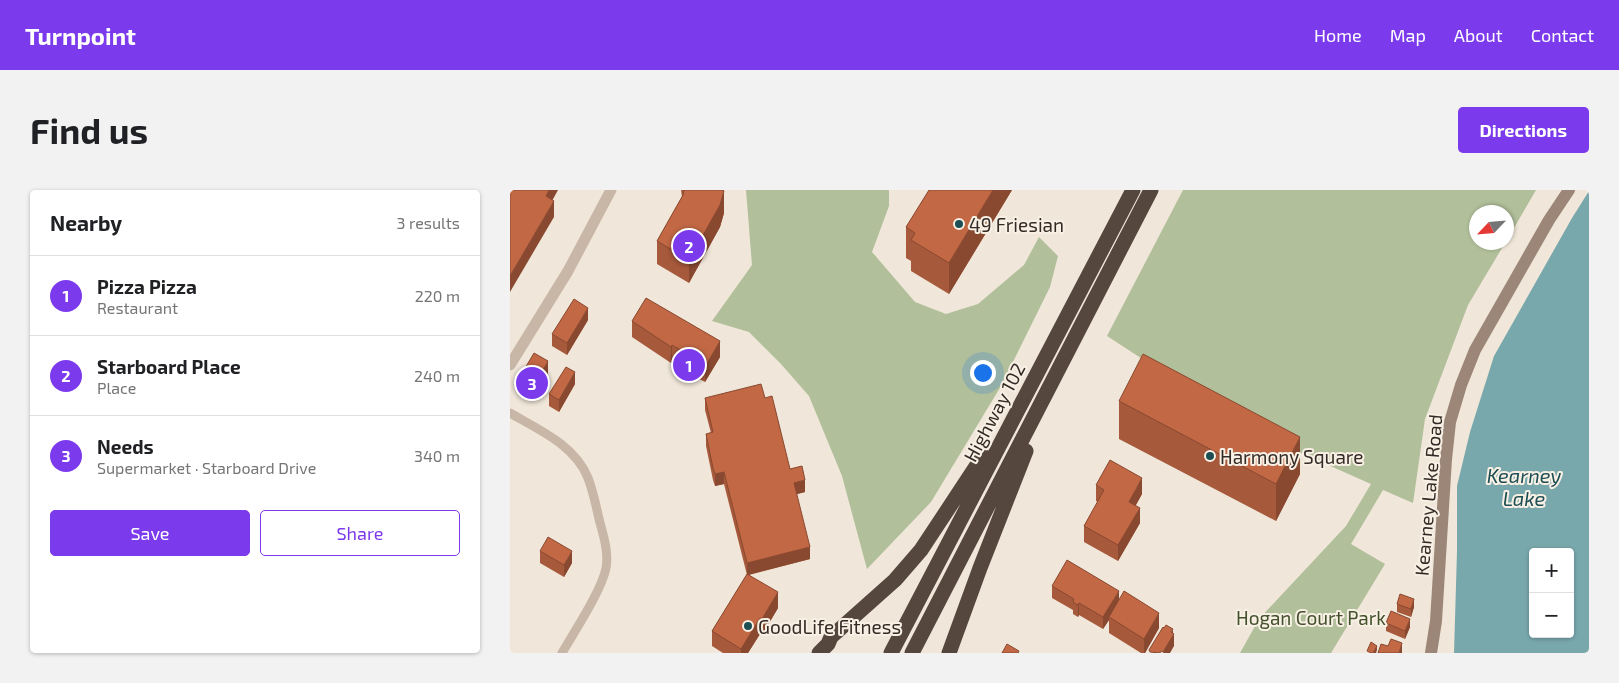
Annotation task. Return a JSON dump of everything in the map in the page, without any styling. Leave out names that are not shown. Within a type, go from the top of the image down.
[{"type":"highway","name":"Highway 102","points":[[891,653],[1133,190]]},
{"type":"highway","name":"Highway 102","points":[[912,653],[1151,190]]},
{"type":"highway","points":[[819,653],[828,644],[831,637],[895,580],[921,550],[1037,373]]},
{"type":"highway","points":[[949,653],[980,568],[1053,382]]},
{"type":"highway","points":[[808,653],[824,638],[831,637]]},
{"type":"main road","name":"Kearney Lake Road","points":[[1431,653],[1436,621],[1448,441],[1450,422],[1458,394],[1475,350],[1549,220],[1569,190]]},
{"type":"street","points":[[510,365],[568,271],[611,190]]},
{"type":"street","points":[[510,413],[554,439],[568,449],[580,462],[592,490],[606,550],[606,568],[601,582],[562,653]]},
{"type":"green space","points":[[746,190],[889,190],[889,206],[872,252],[915,302],[946,314],[978,304],[1024,265],[1039,237],[1058,256],[1050,287],[1001,386],[931,502],[867,569],[842,476],[809,396],[749,332],[712,321],[752,265]]},
{"type":"green space","name":"Hogan Court Park","points":[[1183,190],[1536,190],[1514,228],[1514,205],[1469,205],[1469,250],[1501,250],[1468,305],[1425,419],[1413,503],[1383,490],[1351,544],[1385,564],[1331,653],[1240,653],[1259,619],[1346,526],[1371,484],[1258,434],[1107,336]]},
{"type":"water","name":"Kearney Lake","points":[[1589,191],[1589,653],[1454,653],[1457,486],[1470,432],[1494,356]]},
{"type":"building","points":[[510,190],[549,190],[546,196],[554,201],[510,276]]},
{"type":"building","points":[[684,190],[724,191],[720,205],[689,260],[657,241]]},
{"type":"building","points":[[929,190],[993,190],[949,263],[911,240],[915,233],[906,227]]},
{"type":"building","points":[[646,298],[720,341],[705,367],[692,359],[692,357],[672,345],[671,347],[632,321]]},
{"type":"building","points":[[574,299],[588,308],[567,343],[552,334]]},
{"type":"building","points":[[534,353],[548,361],[536,383],[521,375]]},
{"type":"building","points":[[1143,354],[1300,437],[1276,484],[1119,401]]},
{"type":"building","points":[[566,367],[575,372],[559,400],[549,394]]},
{"type":"building","points":[[761,384],[765,398],[772,396],[790,469],[802,466],[805,480],[794,483],[810,547],[747,563],[724,472],[715,474],[713,468],[706,434],[713,432],[705,398]]},
{"type":"building","points":[[1110,460],[1142,478],[1129,502],[1140,508],[1118,545],[1084,526],[1104,490],[1096,485]]},
{"type":"building","points":[[548,537],[572,551],[564,565],[540,551]]},
{"type":"building","points":[[1067,560],[1119,591],[1103,617],[1079,603],[1078,605],[1073,602],[1074,599],[1052,586]]},
{"type":"building","points":[[747,574],[778,592],[741,649],[712,631]]},
{"type":"building","points":[[1124,591],[1159,613],[1144,639],[1109,617]]},
{"type":"building","points":[[1400,594],[1414,599],[1411,609],[1397,604]]},
{"type":"building","points":[[1391,611],[1410,619],[1405,631],[1386,623]]},
{"type":"building","points":[[1166,625],[1173,629],[1171,632],[1174,634],[1163,652],[1150,652],[1149,650]]},
{"type":"building","points":[[1391,639],[1402,643],[1399,653],[1378,653],[1381,644],[1388,646]]},
{"type":"building","points":[[1371,642],[1377,646],[1373,653],[1367,651]]},
{"type":"building","points":[[1007,644],[1019,651],[1018,653],[1002,653]]},
{"type":"place","name":"49 Friesian","points":[[959,224]]},
{"type":"place","name":"Starboard Place","points":[[689,246]]},
{"type":"place","name":"Pizza Pizza","points":[[689,365]]},
{"type":"place","name":"Needs","points":[[532,383]]},
{"type":"place","name":"Harmony Square","points":[[1210,456]]},
{"type":"place","name":"GoodLife Fitness","points":[[748,626]]}]
